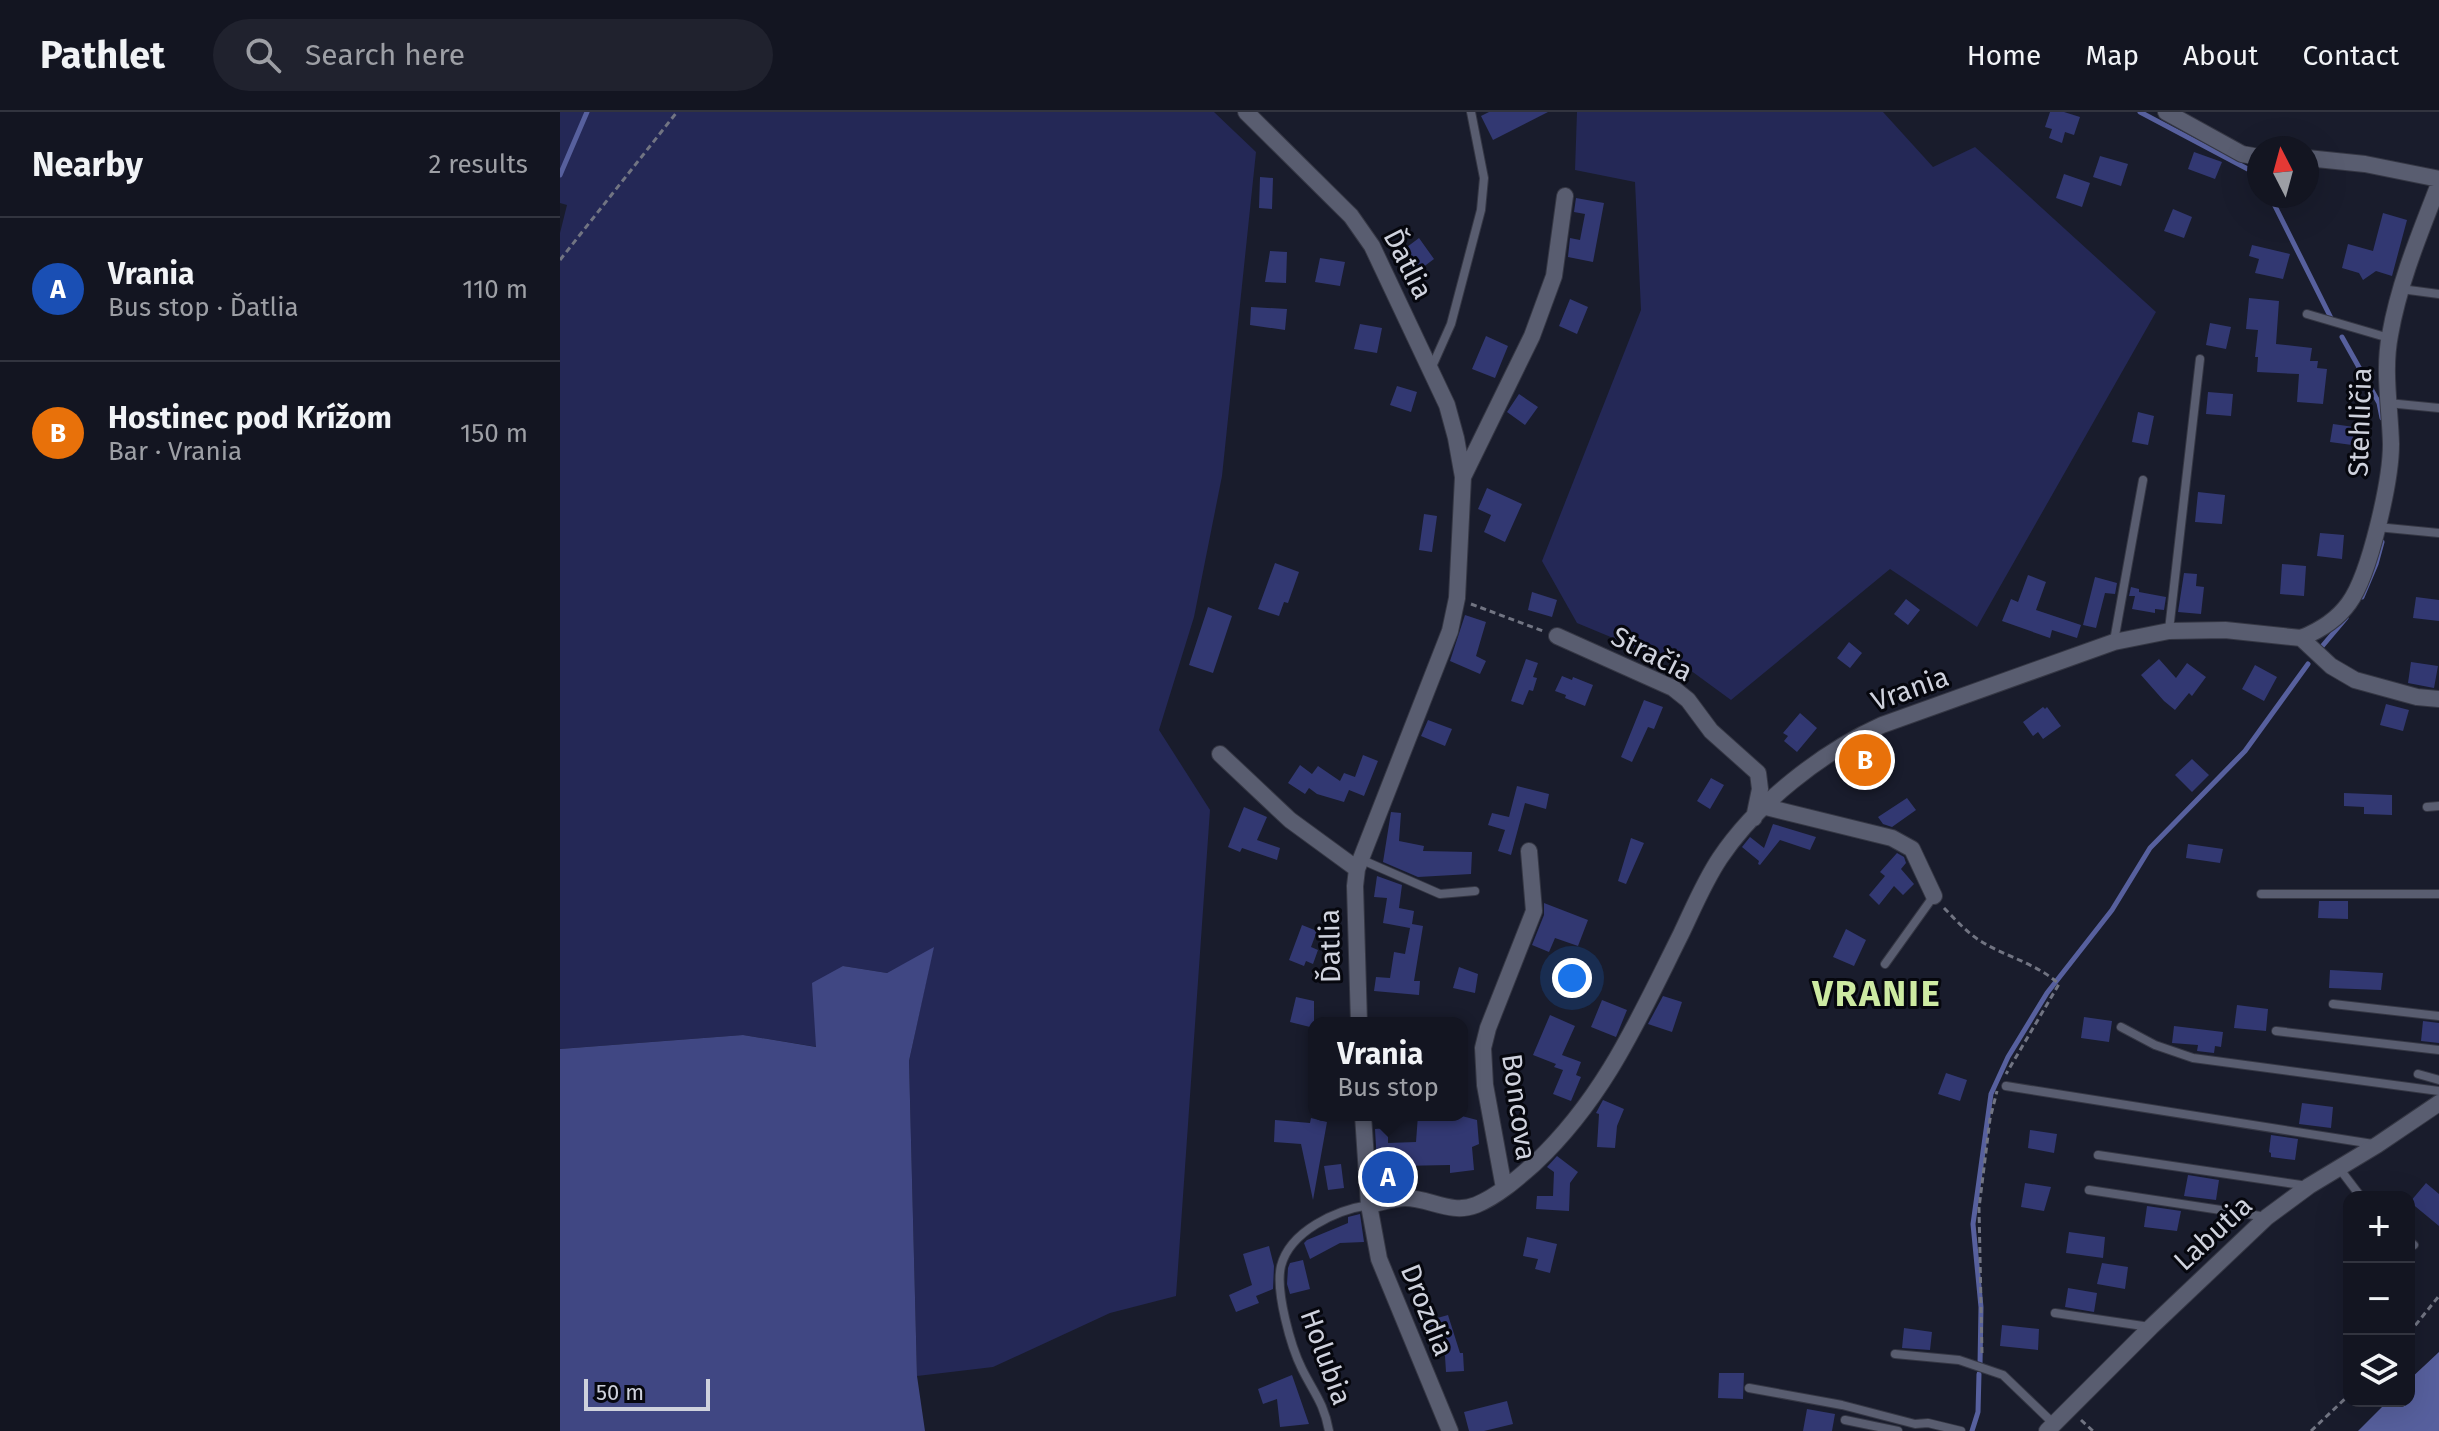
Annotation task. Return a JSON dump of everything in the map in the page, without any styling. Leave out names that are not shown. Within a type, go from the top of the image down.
[{"type":"street","name":"Ďatlia","points":[[1246,112],[1351,216],[1372,246],[1447,405],[1463,477],[1457,598],[1450,631],[1358,863],[1355,886],[1359,1017]]},
{"type":"street","points":[[2166,112],[2247,155]]},
{"type":"street","points":[[2319,159],[2365,164],[2439,181]]},
{"type":"street","name":"Stehličia","points":[[2301,638],[2330,623],[2349,603],[2360,584],[2376,527],[2390,452],[2387,403],[2389,338],[2401,289],[2439,181]]},
{"type":"street","name":"Ďatlia","points":[[1463,477],[1532,336],[1554,276],[1565,196]]},
{"type":"street","name":"Vrania","points":[[1369,1205],[1405,1198],[1465,1209],[1477,1205],[1504,1188],[1570,1128],[1621,1054],[1718,861],[1760,812],[1811,765],[1852,739],[1882,725],[2114,642],[2169,631],[2225,630],[2301,638]]},
{"type":"street","name":"Stračia","points":[[1557,636],[1673,688],[1688,700],[1711,731],[1758,773],[1760,812]]},
{"type":"street","points":[[2301,638],[2331,666],[2355,680],[2417,697],[2439,699]]},
{"type":"street","name":"Ďatlia","points":[[1220,754],[1290,820],[1358,863]]},
{"type":"street","points":[[1760,812],[1892,838],[1912,849],[1934,896]]},
{"type":"street","name":"Boncova","points":[[1504,1188],[1485,1085],[1483,1048],[1534,911],[1529,851]]},
{"type":"street","name":"Labutia","points":[[2051,1427],[2267,1217],[2309,1186],[2439,1103]]},
{"type":"street","points":[[1363,1121],[1369,1205]]},
{"type":"street","name":"Drozdia","points":[[1369,1205],[1379,1259],[1389,1289],[1450,1431]]},
{"type":"lane","points":[[1431,370],[1451,324],[1481,210],[1484,178],[1471,112]]},
{"type":"lane","points":[[2401,289],[2439,294]]},
{"type":"lane","points":[[2307,314],[2389,338]]},
{"type":"lane","points":[[2169,631],[2200,359]]},
{"type":"lane","points":[[2387,403],[2439,408]]},
{"type":"lane","points":[[2114,642],[2143,480]]},
{"type":"lane","points":[[2376,527],[2439,533]]},
{"type":"lane","points":[[2427,807],[2439,806]]},
{"type":"lane","points":[[1358,863],[1440,894],[1475,891]]},
{"type":"lane","points":[[2261,894],[2439,894]]},
{"type":"lane","points":[[1885,964],[1934,896]]},
{"type":"lane","points":[[2333,1004],[2439,1016]]},
{"type":"lane","points":[[2121,1027],[2155,1045],[2193,1058],[2439,1091]]},
{"type":"lane","points":[[2276,1031],[2439,1050]]},
{"type":"lane","points":[[2418,1074],[2439,1080]]},
{"type":"lane","points":[[2002,1087],[2377,1145]]},
{"type":"lane","points":[[2098,1155],[2309,1186]]},
{"type":"lane","points":[[2339,1168],[2356,1191]]},
{"type":"lane","points":[[2089,1190],[2267,1217]]},
{"type":"lane","name":"Holubia","points":[[1329,1431],[1319,1396],[1295,1352],[1285,1315],[1281,1264],[1296,1240],[1305,1233],[1345,1210],[1369,1205]]},
{"type":"lane","points":[[2055,1313],[2151,1327]]},
{"type":"lane","points":[[1895,1354],[1959,1360],[2003,1375],[2051,1427]]},
{"type":"lane","points":[[1749,1388],[1961,1431]]},
{"type":"lane","points":[[1845,1420],[1898,1431]]},
{"type":"path","points":[[560,260],[677,112]]},
{"type":"path","points":[[1457,598],[1557,636]]},
{"type":"path","points":[[1934,896],[1967,932],[2056,981],[2006,1075]]},
{"type":"path","points":[[1982,1366],[1979,1208],[1990,1119],[1995,1093],[2002,1087]]},
{"type":"path","points":[[2415,1326],[2439,1296]]},
{"type":"path","points":[[2311,1431],[2343,1401]]},
{"type":"shaded area","points":[[560,112],[1214,112],[1256,152],[1222,476],[1194,617],[1159,730],[1210,810],[1176,1296],[1110,1313],[993,1367],[917,1376],[909,1061],[933,949],[887,973],[843,966],[817,1047],[743,1035],[560,1049],[560,233],[567,205],[560,203]]},
{"type":"shaded area","points":[[1577,112],[1883,112],[1933,167],[1975,147],[2156,312],[1977,627],[1890,569],[1731,700],[1690,670],[1577,623],[1542,561],[1641,310],[1635,182],[1575,170]]},
{"type":"shaded area","points":[[934,947],[909,1061],[917,1376],[925,1431],[560,1431],[560,1049],[743,1035],[816,1047],[812,983],[843,966],[887,973]]},
{"type":"shaded area","points":[[2439,1352],[2439,1431],[2358,1431],[2382,1407],[2415,1407],[2415,1374]]},
{"type":"building","points":[[1489,112],[1548,112],[1493,140],[1481,116]]},
{"type":"building","points":[[2050,112],[2080,117],[2074,135],[2065,132],[2062,143],[2049,138],[2052,129],[2045,127]]},
{"type":"building","points":[[2194,152],[2222,162],[2215,179],[2188,169]]},
{"type":"building","points":[[2100,156],[2128,164],[2121,186],[2093,177]]},
{"type":"building","points":[[2064,174],[2090,183],[2082,207],[2056,198]]},
{"type":"building","points":[[1260,177],[1273,178],[1272,209],[1259,208]]},
{"type":"building","points":[[1576,198],[1604,203],[1593,262],[1568,257],[1570,238],[1580,240],[1585,214],[1574,212]]},
{"type":"building","points":[[2173,209],[2192,217],[2184,238],[2164,231]]},
{"type":"building","points":[[2383,213],[2407,220],[2392,276],[2376,271],[2363,280],[2359,273],[2342,268],[2348,244],[2373,251]]},
{"type":"building","points":[[1419,238],[1434,259],[1414,274],[1399,253]]},
{"type":"building","points":[[2252,245],[2290,254],[2283,279],[2255,273],[2259,259],[2249,256]]},
{"type":"building","points":[[1270,251],[1287,252],[1286,283],[1265,282]]},
{"type":"building","points":[[1320,258],[1345,262],[1340,286],[1315,282]]},
{"type":"building","points":[[2249,298],[2279,301],[2276,344],[2312,348],[2310,361],[2318,361],[2317,368],[2327,369],[2323,404],[2297,402],[2299,374],[2257,372],[2258,330],[2246,329]]},
{"type":"building","points":[[1570,299],[1588,307],[1577,334],[1559,326]]},
{"type":"building","points":[[1251,307],[1287,309],[1285,330],[1250,325]]},
{"type":"building","points":[[2210,323],[2231,327],[2226,349],[2206,345]]},
{"type":"building","points":[[1360,324],[1382,328],[1377,353],[1354,349]]},
{"type":"building","points":[[1486,336],[1508,346],[1495,378],[1472,369]]},
{"type":"building","points":[[1397,386],[1417,392],[1411,412],[1390,405]]},
{"type":"building","points":[[2208,392],[2233,394],[2231,416],[2206,414]]},
{"type":"building","points":[[1519,394],[1538,407],[1525,425],[1507,412]]},
{"type":"building","points":[[2138,412],[2154,416],[2148,445],[2132,442]]},
{"type":"building","points":[[2333,424],[2354,427],[2352,445],[2330,442]]},
{"type":"building","points":[[1487,488],[1522,504],[1505,542],[1484,532],[1491,515],[1478,509]]},
{"type":"building","points":[[2198,492],[2225,495],[2222,524],[2195,522]]},
{"type":"building","points":[[1424,514],[1437,516],[1432,552],[1419,550]]},
{"type":"building","points":[[2320,533],[2344,535],[2342,559],[2317,556]]},
{"type":"building","points":[[1275,563],[1299,572],[1288,603],[1284,602],[1279,616],[1258,609]]},
{"type":"building","points":[[2282,564],[2306,566],[2304,596],[2280,594]]},
{"type":"building","points":[[2184,573],[2197,574],[2196,586],[2204,587],[2201,614],[2178,612]]},
{"type":"building","points":[[2028,575],[2046,582],[2036,610],[2081,625],[2077,638],[2052,630],[2050,638],[2002,621],[2011,599],[2018,602]]},
{"type":"building","points":[[2095,577],[2117,583],[2115,594],[2105,593],[2096,628],[2083,625]]},
{"type":"building","points":[[2131,587],[2139,589],[2139,592],[2166,597],[2164,610],[2155,609],[2155,613],[2132,609],[2135,596],[2129,596]]},
{"type":"building","points":[[1532,592],[1557,600],[1552,617],[1528,610]]},
{"type":"building","points":[[2416,597],[2439,600],[2439,621],[2413,618]]},
{"type":"building","points":[[1906,599],[1920,610],[1908,625],[1894,614]]},
{"type":"building","points":[[1208,607],[1232,616],[1213,673],[1189,665]]},
{"type":"building","points":[[1465,615],[1486,622],[1476,656],[1486,661],[1480,674],[1450,661]]},
{"type":"building","points":[[1849,642],[1862,653],[1850,668],[1837,658]]},
{"type":"building","points":[[1526,659],[1538,663],[1533,677],[1537,678],[1533,691],[1529,690],[1523,705],[1511,701]]},
{"type":"building","points":[[2159,659],[2176,678],[2187,663],[2206,677],[2192,696],[2189,693],[2175,710],[2141,675]]},
{"type":"building","points":[[2411,662],[2438,666],[2434,688],[2408,683]]},
{"type":"building","points":[[2255,665],[2277,677],[2264,701],[2242,689]]},
{"type":"building","points":[[1562,676],[1593,685],[1585,706],[1555,691]]},
{"type":"building","points":[[1644,700],[1663,707],[1654,729],[1648,727],[1632,762],[1621,757]]},
{"type":"building","points":[[2386,704],[2409,710],[2403,731],[2380,725]]},
{"type":"building","points":[[2047,707],[2061,726],[2043,739],[2038,732],[2033,736],[2023,722]]},
{"type":"building","points":[[1800,713],[1817,728],[1797,752],[1784,741],[1788,736],[1783,733]]},
{"type":"building","points":[[1428,720],[1452,729],[1445,746],[1421,736]]},
{"type":"building","points":[[1871,746],[1879,767],[1859,775],[1851,754]]},
{"type":"building","points":[[1363,755],[1378,761],[1364,796],[1349,790],[1344,802],[1317,794],[1309,788],[1305,794],[1288,783],[1300,765],[1312,774],[1318,766],[1340,781],[1344,773],[1355,777]]},
{"type":"building","points":[[2192,759],[2209,775],[2192,792],[2175,775]]},
{"type":"building","points":[[1711,778],[1724,785],[1710,809],[1697,801]]},
{"type":"building","points":[[1517,786],[1549,794],[1546,809],[1525,803],[1511,855],[1498,851],[1505,830],[1488,825],[1492,813],[1509,817]]},
{"type":"building","points":[[2344,793],[2392,795],[2392,815],[2364,814],[2364,807],[2344,806]]},
{"type":"building","points":[[1907,798],[1916,810],[1892,827],[1883,824],[1878,817]]},
{"type":"building","points":[[1244,807],[1267,817],[1257,840],[1280,848],[1277,860],[1242,848],[1240,852],[1228,847]]},
{"type":"building","points":[[1391,812],[1401,813],[1399,841],[1424,846],[1423,851],[1472,852],[1471,874],[1418,877],[1383,862]]},
{"type":"building","points":[[1773,824],[1816,837],[1810,850],[1780,840],[1758,864],[1759,861],[1742,847],[1750,837],[1764,848]]},
{"type":"building","points":[[1631,838],[1644,843],[1626,884],[1618,881]]},
{"type":"building","points":[[2188,844],[2223,849],[2220,863],[2186,858]]},
{"type":"building","points":[[1897,853],[1904,857],[1906,863],[1901,869],[1914,884],[1903,895],[1894,886],[1879,905],[1869,895],[1885,876],[1880,872]]},
{"type":"building","points":[[1377,876],[1402,885],[1399,908],[1414,911],[1412,924],[1423,926],[1414,981],[1420,981],[1419,995],[1374,991],[1376,977],[1390,978],[1394,952],[1405,954],[1410,928],[1383,923],[1387,898],[1374,897]]},
{"type":"building","points":[[2319,901],[2348,901],[2348,919],[2318,918]]},
{"type":"building","points":[[1544,903],[1588,920],[1578,946],[1555,938],[1549,952],[1532,945],[1544,915]]},
{"type":"building","points":[[1302,925],[1317,931],[1311,947],[1318,950],[1313,964],[1306,961],[1304,966],[1289,960]]},
{"type":"building","points":[[1846,929],[1866,940],[1854,966],[1833,957]]},
{"type":"building","points":[[1459,967],[1478,974],[1475,993],[1453,988]]},
{"type":"building","points":[[2330,970],[2383,973],[2381,990],[2329,988]]},
{"type":"building","points":[[1663,996],[1682,1002],[1672,1032],[1648,1024]]},
{"type":"building","points":[[1296,997],[1314,1001],[1314,1017],[1308,1017],[1308,1026],[1290,1022]]},
{"type":"building","points":[[1602,1000],[1627,1010],[1616,1037],[1591,1027]]},
{"type":"building","points":[[2237,1005],[2268,1009],[2266,1031],[2234,1028]]},
{"type":"building","points":[[1550,1015],[1575,1026],[1562,1055],[1581,1062],[1576,1075],[1581,1077],[1571,1101],[1553,1094],[1563,1070],[1533,1055]]},
{"type":"building","points":[[2084,1017],[2112,1021],[2109,1042],[2081,1038]]},
{"type":"building","points":[[2423,1021],[2439,1023],[2439,1043],[2421,1041]]},
{"type":"building","points":[[2174,1026],[2223,1032],[2221,1047],[2215,1046],[2214,1053],[2197,1051],[2198,1045],[2172,1043]]},
{"type":"building","points":[[1946,1073],[1967,1080],[1960,1101],[1938,1094]]},
{"type":"building","points":[[1603,1100],[1624,1109],[1617,1126],[1615,1148],[1597,1147],[1599,1114],[1596,1113]]},
{"type":"building","points":[[2302,1103],[2333,1107],[2331,1128],[2299,1124]]},
{"type":"building","points":[[1468,1118],[1477,1120],[1479,1144],[1472,1147],[1474,1170],[1450,1173],[1450,1165],[1388,1164],[1388,1180],[1378,1180],[1375,1129],[1388,1128],[1388,1143],[1416,1142],[1418,1121],[1468,1121]]},
{"type":"building","points":[[1275,1120],[1327,1122],[1313,1200],[1301,1144],[1274,1142]]},
{"type":"building","points":[[2030,1130],[2057,1134],[2054,1153],[2028,1148]]},
{"type":"building","points":[[2271,1135],[2298,1139],[2295,1160],[2271,1157]]},
{"type":"building","points":[[1557,1156],[1578,1172],[1570,1183],[1569,1211],[1536,1209],[1537,1196],[1553,1196],[1554,1172],[1547,1167]]},
{"type":"building","points":[[1341,1164],[1344,1188],[1328,1190],[1324,1166]]},
{"type":"building","points":[[2188,1175],[2219,1180],[2216,1200],[2184,1196]]},
{"type":"building","points":[[2025,1183],[2051,1187],[2044,1211],[2021,1207]]},
{"type":"building","points":[[2426,1183],[2439,1194],[2439,1226],[2415,1206],[2415,1196]]},
{"type":"building","points":[[2147,1206],[2181,1211],[2177,1231],[2144,1227]]},
{"type":"building","points":[[1360,1214],[1364,1242],[1340,1243],[1310,1259],[1304,1243],[1307,1240],[1348,1223],[1348,1217]]},
{"type":"building","points":[[2069,1232],[2105,1237],[2103,1258],[2066,1253]]},
{"type":"building","points":[[1527,1237],[1557,1244],[1550,1273],[1535,1269],[1538,1259],[1523,1256]]},
{"type":"building","points":[[1269,1246],[1274,1266],[1273,1289],[1256,1296],[1259,1303],[1236,1312],[1229,1295],[1252,1285],[1243,1254]]},
{"type":"building","points":[[1303,1260],[1310,1289],[1290,1294],[1288,1268],[1290,1263]]},
{"type":"building","points":[[2102,1263],[2128,1267],[2125,1289],[2097,1284]]},
{"type":"building","points":[[2068,1288],[2097,1293],[2094,1312],[2065,1307]]},
{"type":"building","points":[[1448,1315],[1460,1353],[1463,1353],[1464,1371],[1446,1372],[1445,1356],[1438,1348],[1434,1334],[1427,1335],[1423,1322]]},
{"type":"building","points":[[2002,1325],[2039,1329],[2038,1350],[2000,1346]]},
{"type":"building","points":[[1904,1328],[1932,1332],[1930,1350],[1902,1348]]},
{"type":"building","points":[[1719,1373],[1744,1373],[1743,1399],[1718,1398]]},
{"type":"building","points":[[1292,1375],[1309,1424],[1280,1427],[1277,1399],[1263,1404],[1258,1389]]},
{"type":"building","points":[[1507,1401],[1513,1424],[1469,1431],[1464,1412]]},
{"type":"building","points":[[1807,1409],[1835,1414],[1832,1431],[1803,1431]]},
{"type":"waterway","points":[[560,175],[587,112]]},
{"type":"waterway","points":[[2140,112],[2247,169]]},
{"type":"waterway","points":[[2276,208],[2332,320]]},
{"type":"waterway","points":[[2342,337],[2379,403],[2382,418]]},
{"type":"waterway","points":[[2362,597],[2382,542]]},
{"type":"waterway","points":[[2319,650],[2346,618]]},
{"type":"waterway","points":[[1980,1365],[1981,1307],[1973,1224],[1991,1094],[2008,1057],[2047,993],[2112,910],[2150,848],[2245,751],[2308,664]]},
{"type":"waterway","points":[[1972,1431],[1978,1412],[1979,1374]]},
{"type":"place","name":"Hostinec pod Krížom","points":[[1865,760]]},
{"type":"place","name":"Vrania","points":[[1388,1177]]},
{"type":"district","name":"VRANIE","points":[[1877,994]]}]
